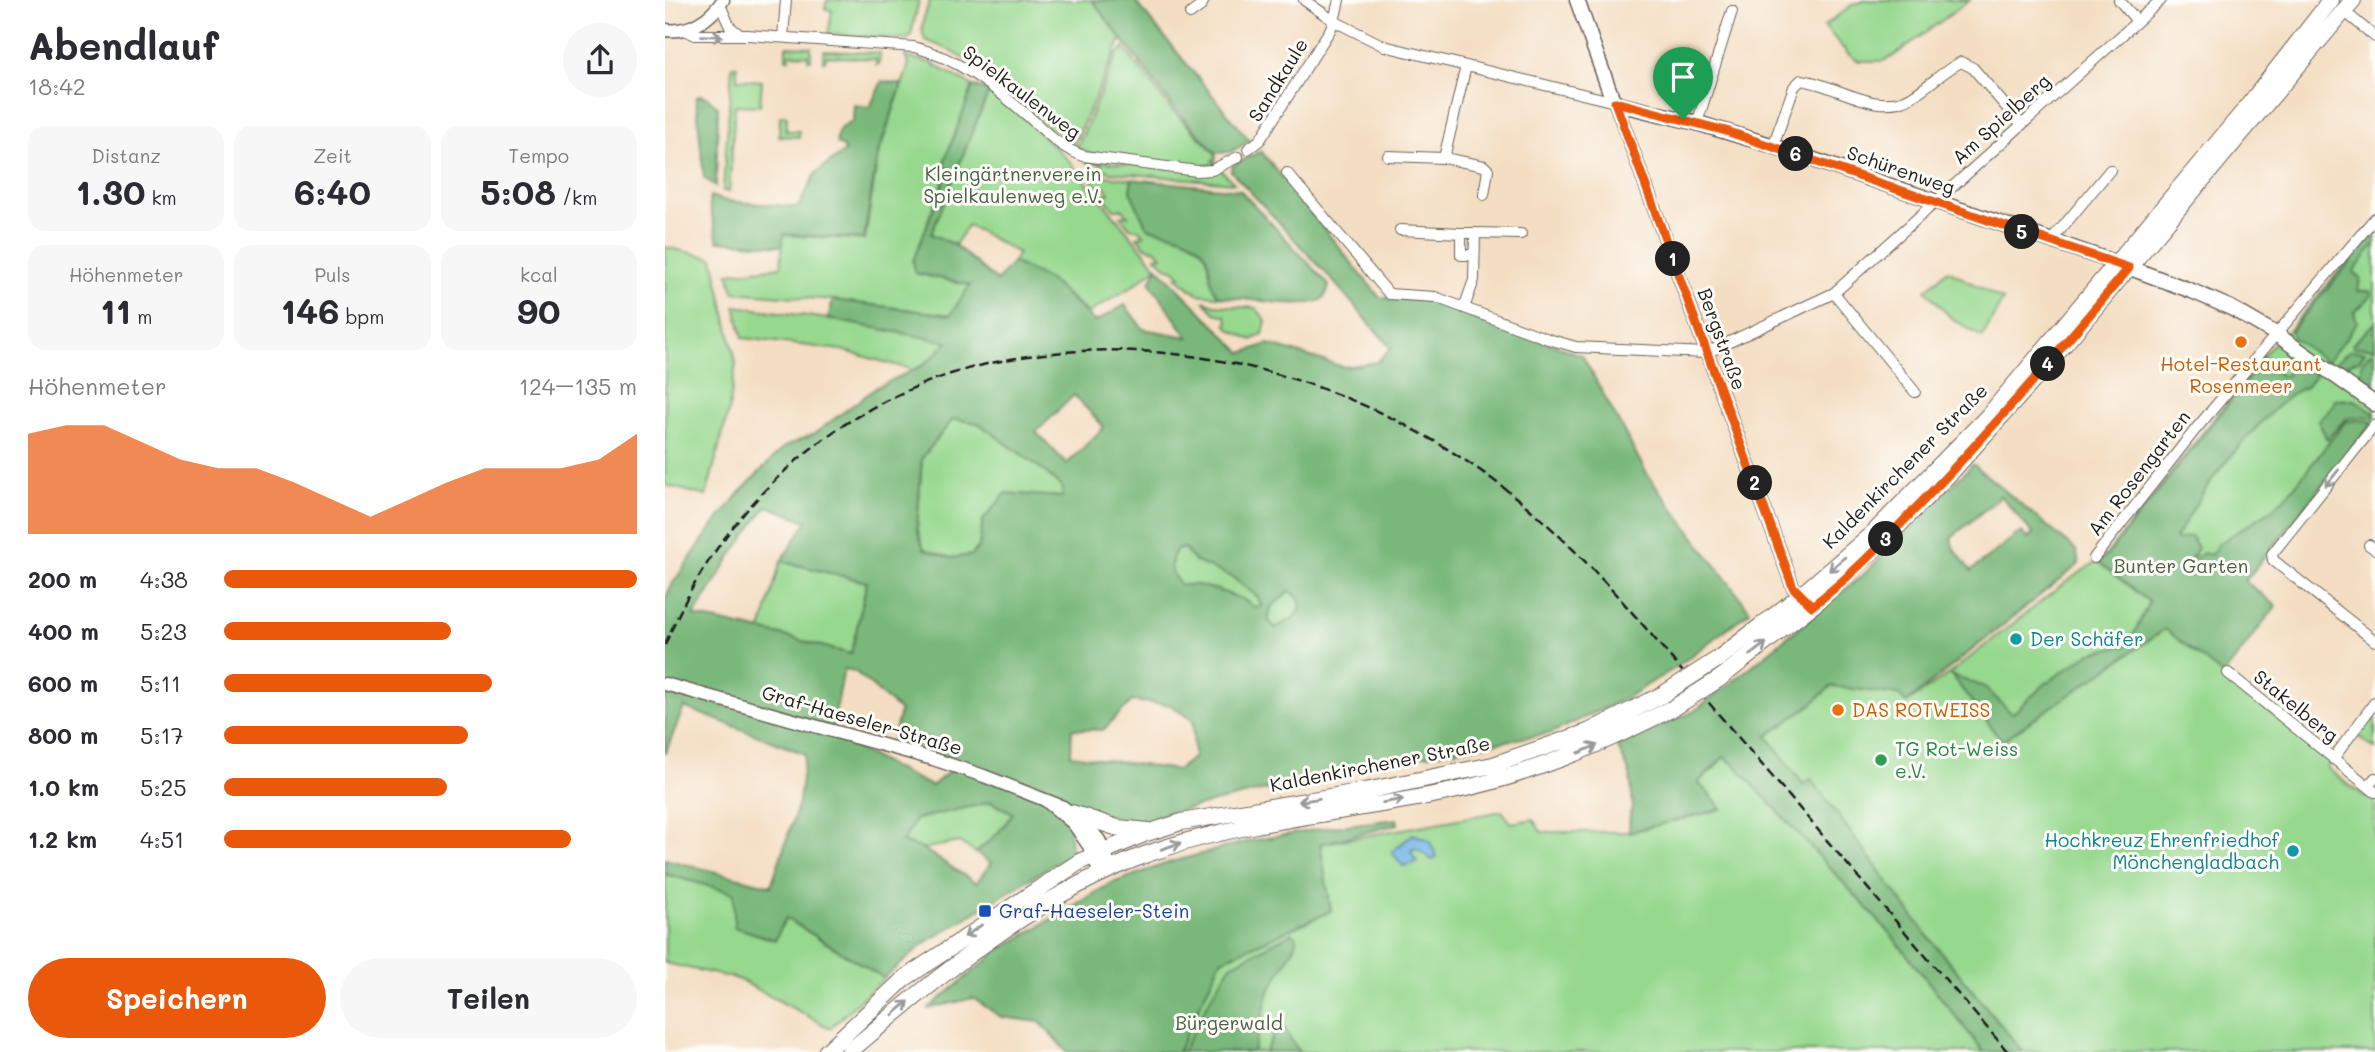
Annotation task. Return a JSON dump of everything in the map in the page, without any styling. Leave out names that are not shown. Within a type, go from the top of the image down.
[{"type":"main road","name":"Bergstraße","points":[[1577,0],[1615,102]]},
{"type":"main road","name":"Kaldenkirchener Straße","points":[[826,1052],[905,978],[1079,862],[1098,853],[1151,831],[1209,816],[1365,792],[1493,765],[1588,732],[1662,695],[1806,601],[1884,541],[1954,469],[2047,365],[2331,0]]},
{"type":"main road","name":"Kaldenkirchener Straße","points":[[2123,266],[2277,90],[2345,4]]},
{"type":"main road","name":"Schürenweg","points":[[1615,102],[1773,146],[2123,266],[2231,308],[2276,334],[2375,404]]},
{"type":"main road","name":"Kaldenkirchener Straße","points":[[849,1052],[917,994],[982,944],[1044,904],[1107,871],[1189,840],[1358,806],[1446,793],[1497,781],[1572,755],[1675,707],[1719,679],[1806,601]]},
{"type":"main road","points":[[1072,813],[1118,828],[1151,831]]},
{"type":"street","points":[[783,37],[786,0]]},
{"type":"street","points":[[1190,13],[1201,6],[1204,0]]},
{"type":"street","name":"Schürenweg","points":[[1304,0],[1334,22],[1384,46],[1615,102]]},
{"type":"street","name":"Sandkaule","points":[[1248,149],[1260,140],[1334,22],[1339,0]]},
{"type":"street","points":[[2119,0],[2137,21]]},
{"type":"street","name":"Am Spielberg","points":[[1706,353],[1834,293],[2161,0]]},
{"type":"street","points":[[665,30],[685,30],[714,13],[722,2]]},
{"type":"street","points":[[722,2],[730,27],[740,35]]},
{"type":"street","points":[[2345,4],[2375,37]]},
{"type":"street","points":[[1697,123],[1733,11]]},
{"type":"street","name":"Spielkaulenweg","points":[[685,30],[695,35],[783,37],[914,47],[938,54],[966,68],[1022,111],[1067,151],[1084,156],[1198,171],[1212,170],[1238,157]]},
{"type":"street","points":[[1773,146],[1794,87],[1801,80],[1865,100],[1891,104],[1910,98],[1961,62],[1973,68],[2021,124]]},
{"type":"street","points":[[1444,158],[1466,66]]},
{"type":"street","name":"Bergstraße","points":[[1615,102],[1793,587],[1806,601]]},
{"type":"street","points":[[1388,156],[1444,158],[1483,166],[1488,170],[1485,195]]},
{"type":"street","points":[[2051,241],[2110,170]]},
{"type":"street","points":[[1287,173],[1389,294],[1435,297],[1576,347],[1706,353]]},
{"type":"street","name":"Am Rosengarten","points":[[2094,558],[2195,430],[2375,218]]},
{"type":"street","points":[[1400,230],[1521,233]]},
{"type":"street","points":[[1461,233],[1461,255],[1474,255]]},
{"type":"street","points":[[1464,307],[1474,280],[1475,233]]},
{"type":"street","points":[[1834,293],[1915,392]]},
{"type":"street","points":[[2375,425],[2272,554],[2273,560],[2375,641]]},
{"type":"street","name":"Stakelberg","points":[[2228,673],[2333,759],[2373,785]]},
{"type":"street","name":"Graf-Haeseler-Straße","points":[[665,684],[933,759],[1045,800],[1072,813],[1092,832],[1098,853],[1097,866],[1107,871]]},
{"type":"street","points":[[2333,759],[2375,702]]},
{"type":"street","name":"Graf-Haeseler-Straße","points":[[1045,800],[1074,824],[1098,853]]},
{"type":"green space","points":[[827,0],[919,0],[908,39],[828,34],[832,10],[825,9]]},
{"type":"green space","name":"Kleingärtnerverein Spielkaulenweg e.V.","points":[[930,0],[1092,0],[1122,37],[1073,147],[963,58],[925,40],[922,25]]},
{"type":"green space","points":[[1092,0],[1134,0],[1250,141],[1230,152],[1216,153],[1174,108]]},
{"type":"green space","points":[[1866,0],[1970,0],[1892,57],[1882,61],[1859,61],[1849,55],[1824,26],[1852,5]]},
{"type":"green space","points":[[786,46],[811,47],[811,60],[808,60],[808,55],[790,54],[789,59],[786,59]]},
{"type":"green space","points":[[1124,48],[1172,110],[1215,153],[1216,159],[1212,161],[1219,164],[1201,168],[1090,154],[1077,148],[1117,54]]},
{"type":"green space","points":[[824,51],[880,53],[879,64],[876,65],[876,59],[826,56],[823,61]]},
{"type":"green space","points":[[905,57],[929,62],[973,86],[943,165],[949,169],[928,220],[915,273],[970,285],[951,315],[833,300],[734,292],[728,273],[781,267],[783,235],[865,240],[878,156],[909,64]]},
{"type":"green space","points":[[732,66],[737,66],[737,79],[762,81],[760,106],[735,105],[729,192],[723,191]]},
{"type":"green space","points":[[882,81],[902,84],[877,156],[864,239],[784,234],[782,246],[718,241],[709,203],[710,196],[726,201],[798,207],[816,173],[845,151],[844,147],[837,144],[837,135],[842,127],[853,121],[854,105],[870,107]]},
{"type":"green space","points":[[973,86],[989,91],[931,234],[955,245],[997,281],[1013,262],[1051,281],[1095,322],[1125,305],[1143,329],[1188,337],[1150,283],[1157,267],[1242,353],[1268,344],[1344,367],[1377,362],[1391,348],[1231,171],[1233,165],[1261,151],[1380,298],[1429,300],[1582,355],[1647,474],[1750,611],[1675,668],[1622,700],[1551,733],[1376,764],[1134,821],[1093,811],[1069,829],[1072,853],[925,943],[884,978],[786,918],[775,940],[734,927],[734,893],[665,874],[665,859],[771,886],[799,802],[805,754],[684,707],[665,754],[665,600],[671,586],[712,527],[744,488],[784,447],[814,434],[877,387],[924,365],[948,342],[828,319],[833,300],[950,315],[970,285],[915,273],[913,261],[949,169],[943,165]],"holes":[[[1074,395],[1104,427],[1067,464],[1036,432]],[[953,419],[978,423],[1043,470],[1063,488],[1062,497],[1006,493],[983,520],[979,546],[972,555],[951,558],[924,549],[917,528],[922,458]],[[767,506],[807,521],[781,561],[867,582],[851,654],[694,616],[731,556]],[[1184,548],[1194,561],[1232,577],[1258,597],[1261,606],[1256,608],[1242,599],[1217,590],[1197,585],[1181,585],[1171,569],[1176,550]],[[1290,591],[1300,599],[1301,610],[1292,619],[1275,628],[1268,620],[1271,607]],[[844,669],[856,672],[900,711],[892,742],[959,763],[932,786],[831,735]],[[1132,701],[1170,705],[1193,721],[1194,757],[1177,770],[1071,755],[1072,729],[1103,730]],[[991,802],[1013,813],[998,833],[976,853],[991,863],[976,883],[923,849],[902,842],[916,819]]]},
{"type":"green space","name":"Kleingärtnerverein Spielkaulenweg e.V.","points":[[989,91],[1030,123],[1068,160],[1157,267],[1131,287],[1088,313],[1051,281],[1013,262],[1018,253],[968,225],[955,245],[931,234]]},
{"type":"green space","points":[[700,95],[718,107],[716,186],[704,178],[696,98]]},
{"type":"green space","points":[[780,116],[787,116],[786,131],[799,131],[799,137],[779,136]]},
{"type":"green space","points":[[1086,161],[1221,170],[1234,183],[1109,172],[1102,169],[1101,164]]},
{"type":"green space","points":[[1087,174],[1132,179],[1130,191],[1253,205],[1313,268],[1283,303],[1197,294],[1176,277],[1181,276],[1175,270],[1166,267],[1156,257],[1162,256],[1156,250],[1146,247],[1137,237],[1144,236],[1139,230],[1130,228],[1120,216],[1128,216],[1123,209],[1114,209],[1101,194],[1109,194],[1105,187],[1096,186]]},
{"type":"green space","points":[[1132,179],[1240,190],[1329,285],[1326,294],[1321,300],[1302,303],[1219,296],[1211,281],[1206,255],[1195,243],[1147,228],[1130,191]]},
{"type":"green space","name":"Bunter Garten","points":[[2375,228],[2375,421],[2245,581],[2276,606],[2223,675],[2331,761],[2327,768],[2366,798],[2368,795],[2375,800],[2375,1052],[2023,1052],[1926,934],[1811,779],[1803,784],[1767,736],[1813,703],[1831,685],[1899,695],[1907,703],[1949,674],[2066,582],[2106,555],[2271,346],[2289,330]]},
{"type":"green space","points":[[2375,233],[2375,243],[2354,272],[2360,278],[2358,291],[2370,291],[2371,296],[2354,313],[2357,321],[2355,325],[2327,362],[2293,338],[2291,331]]},
{"type":"green space","points":[[665,247],[713,258],[736,363],[729,409],[706,496],[665,485]]},
{"type":"green space","points":[[1948,270],[2003,300],[1982,337],[1950,317],[1926,290]]},
{"type":"green space","points":[[1204,301],[1215,305],[1256,308],[1266,321],[1263,334],[1252,340],[1231,330],[1226,324],[1226,316],[1215,313]]},
{"type":"green space","points":[[735,306],[828,319],[949,341],[924,365],[913,370],[841,350],[743,338]]},
{"type":"green space","points":[[2375,323],[2375,348],[2354,347],[2352,344]]},
{"type":"green space","points":[[2350,350],[2365,352],[2359,360],[2348,364],[2348,373],[2356,376],[2362,370],[2362,362],[2370,353],[2375,352],[2375,395],[2333,365]]},
{"type":"green space","name":"Bunter Garten","points":[[2284,351],[2316,374],[2305,388],[2295,392],[2268,415],[2225,463],[2175,538],[2177,540],[2191,536],[2198,548],[2191,558],[2203,553],[2211,555],[2218,544],[2271,510],[2286,497],[2345,422],[2373,422],[2245,581],[2276,606],[2223,675],[2165,629],[2002,741],[1951,675],[1985,687],[2013,713],[2045,684],[2090,653],[2130,642],[2149,602],[2098,562],[2107,555],[2265,358],[2280,376],[2287,375],[2289,367]]},
{"type":"green space","points":[[2335,399],[2355,400],[2375,414],[2375,418],[2346,419],[2327,439],[2318,421]]},
{"type":"green space","points":[[953,419],[978,423],[1043,470],[1063,488],[1063,497],[1025,495],[983,520],[979,546],[972,555],[951,558],[924,549],[917,528],[922,458]]},
{"type":"green space","points":[[1973,464],[2076,550],[2079,564],[1906,703],[1899,695],[1831,686],[1813,703],[1767,736],[1803,784],[1811,779],[1926,934],[2023,1052],[1984,1052],[1888,931],[1736,766],[1724,757],[1698,782],[1722,809],[1629,832],[1633,807],[1630,774],[1617,745],[1693,712],[1865,573]],"holes":[[[2001,496],[2033,534],[2027,539],[2022,532],[2015,536],[1971,571],[1953,547],[1951,538]]]},
{"type":"green space","points":[[1184,548],[1194,561],[1232,577],[1258,597],[1261,606],[1256,608],[1242,599],[1217,590],[1197,585],[1181,585],[1172,573],[1171,564],[1176,550]]},
{"type":"green space","points":[[781,561],[867,582],[851,655],[761,630]]},
{"type":"green space","points":[[1290,591],[1300,599],[1301,610],[1292,619],[1275,628],[1268,620],[1271,607]]},
{"type":"green space","points":[[2375,708],[2375,749],[2355,734]]},
{"type":"green space","points":[[1723,757],[1736,766],[1888,931],[1984,1052],[1178,1052],[1221,960],[1331,911],[1320,844],[1502,811],[1511,823],[1533,819],[1541,832],[1630,832],[1721,809],[1698,782],[1714,769]]},
{"type":"green space","points":[[991,802],[1013,813],[998,833],[976,853],[959,842],[923,849],[902,843],[916,819]]},
{"type":"green space","points":[[1397,819],[1398,824],[1320,844],[1331,911],[1221,960],[1178,1052],[1067,1052],[1040,1022],[1001,1017],[973,998],[928,1009],[996,952],[1110,884],[1168,863],[1245,842],[1330,827]]},
{"type":"green space","points":[[665,874],[735,893],[785,918],[884,978],[830,1028],[738,979],[665,963]]},
{"type":"green space","name":"Bürgerwald","points":[[1292,933],[1296,936],[1296,945],[1269,991],[1253,1052],[1182,1052],[1231,965]]},
{"type":"green space","name":"Bürgerwald","points":[[1281,1027],[1299,1052],[1265,1052],[1275,1032]]},
{"type":"water","points":[[1413,834],[1429,840],[1437,857],[1432,860],[1418,849],[1412,849],[1417,862],[1403,866],[1392,852]]},
{"type":"railway","points":[[665,645],[687,598],[714,554],[745,513],[780,475],[819,442],[862,414],[908,390],[957,372],[1032,356],[1108,350],[1185,355],[1261,370],[1335,393],[1406,425],[1472,465],[1532,511],[1587,564],[1639,621],[2008,1052]]},
{"type":"place","name":"Hotel-Restaurant Rosenmeer","points":[[2241,342]]},
{"type":"place","name":"Der Schäfer","points":[[2016,639]]},
{"type":"place","name":"DAS ROTWEISS","points":[[1838,710]]},
{"type":"place","name":"TG Rot-Weiss e.V.","points":[[1881,760]]},
{"type":"place","name":"Hochkreuz Ehrenfriedhof Mönchengladbach","points":[[2293,851]]},
{"type":"place","name":"Graf-Haeseler-Stein","points":[[985,911]]},
{"type":"route","points":[[1615,102],[1683,119],[1773,146],[2129,268],[1954,469],[1884,541],[1812,606],[1793,587],[1615,102]]}]
